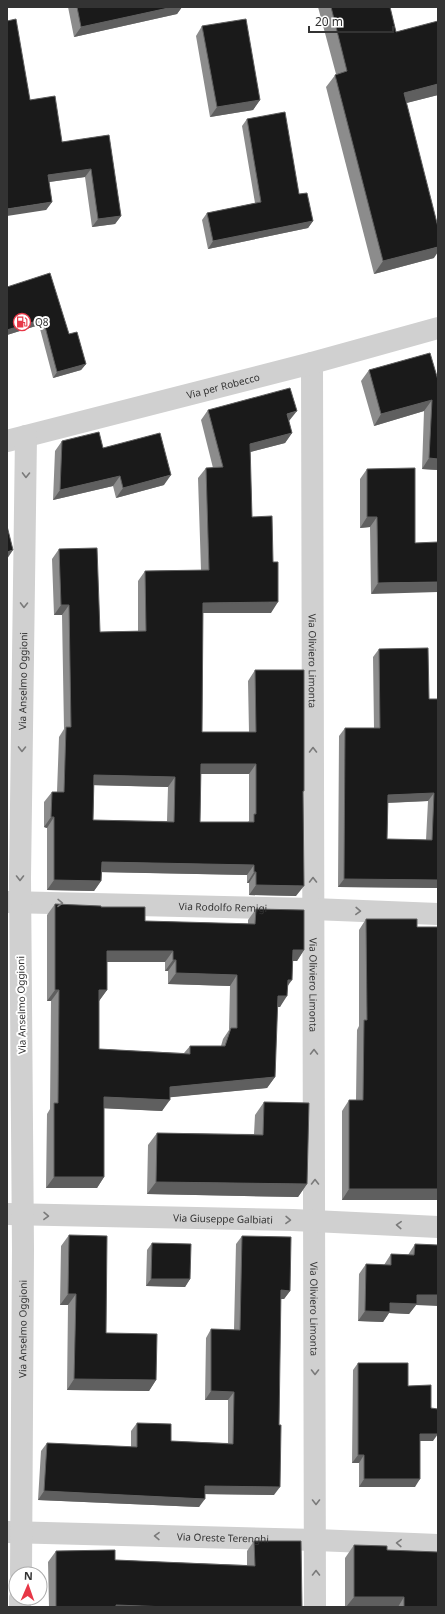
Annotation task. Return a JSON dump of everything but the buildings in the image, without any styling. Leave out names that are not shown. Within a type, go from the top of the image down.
[{"type":"street","name":"Via per Robecco","points":[[16,438],[312,363],[438,328]]},
{"type":"street","name":"Via Oliviero Limonta","points":[[312,363],[316,1607]]},
{"type":"street","name":"Via Anselmo Oggioni","points":[[16,438],[14,1532],[19,1566]]},
{"type":"street","name":"Via Rodolfo Remigi","points":[[14,903],[313,909],[438,914]]},
{"type":"street","name":"Via Giuseppe Galbiati","points":[[15,1215],[315,1221],[438,1227]]},
{"type":"street","name":"Via Oreste Terenghi","points":[[14,1532],[438,1544]]},
{"type":"place","name":"Q8","points":[[22,322]]}]
